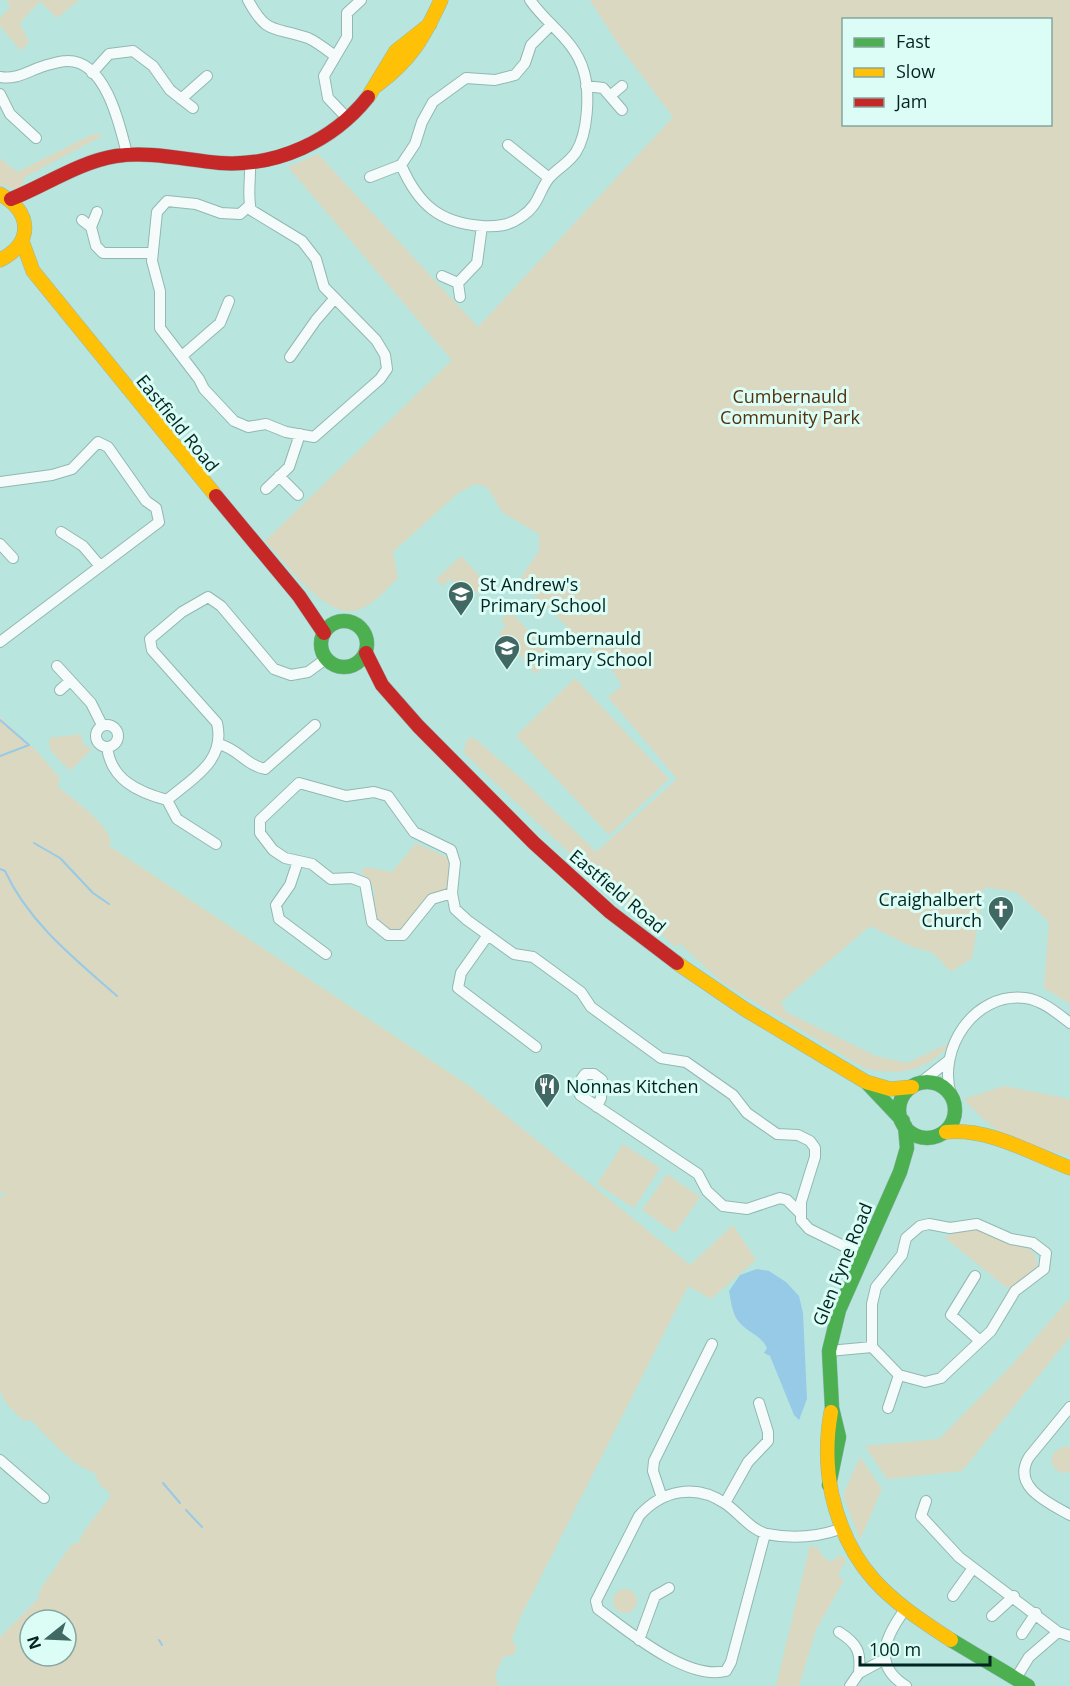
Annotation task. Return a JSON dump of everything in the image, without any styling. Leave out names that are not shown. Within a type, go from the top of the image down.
[{"type":"street","points":[[248,0],[262,23],[277,32],[309,39],[335,56]]},
{"type":"street","points":[[348,119],[328,98],[324,76],[347,37],[347,13],[361,0]]},
{"type":"street","points":[[2,260],[18,249],[25,233],[23,215],[6,197],[39,189],[91,163],[127,154],[154,153],[221,163],[250,162],[283,155],[328,135],[348,119],[376,86],[394,75],[408,61],[420,46],[441,0]]},
{"type":"street","points":[[401,165],[415,192],[432,210],[445,219],[461,225],[500,227],[520,218],[534,206],[549,178],[576,153],[582,138],[586,86],[573,47],[530,0]]},
{"type":"street","points":[[370,177],[401,165],[415,144],[426,111],[434,102],[466,78],[495,80],[515,75],[525,63],[531,45],[551,25]]},
{"type":"street","points":[[92,73],[109,54],[133,51],[153,66],[170,90],[193,108]]},
{"type":"street","points":[[36,138],[10,114],[0,94],[1,77],[12,79],[42,67],[69,60],[92,73],[109,94],[127,154]]},
{"type":"street","points":[[181,99],[207,76]]},
{"type":"street","points":[[586,86],[603,88],[622,110]]},
{"type":"street","points":[[610,96],[622,86]]},
{"type":"street","points":[[508,145],[549,178]]},
{"type":"street","points":[[250,162],[251,210],[302,241],[315,260],[324,287],[376,340],[385,355],[387,369],[380,379],[314,437],[266,424],[248,427],[234,421],[204,389],[160,328],[160,291],[152,261],[157,212],[167,201],[196,204],[230,214],[240,214],[250,205]]},
{"type":"street","points":[[23,215],[39,189]]},
{"type":"street","points":[[98,212],[87,224],[96,246],[103,253],[152,253]]},
{"type":"street","points":[[458,283],[477,263],[482,226]]},
{"type":"street","name":"Eastfield Road","points":[[22,241],[33,271],[256,547],[299,596],[324,633],[322,648],[327,658],[333,664],[352,666],[382,685]]},
{"type":"street","name":"Eastfield Road","points":[[2,260],[33,271]]},
{"type":"street","points":[[442,276],[458,283]]},
{"type":"street","points":[[458,283],[460,297]]},
{"type":"street","points":[[290,357],[335,298]]},
{"type":"street","points":[[182,356],[220,323],[228,301]]},
{"type":"street","points":[[266,489],[289,467],[300,434]]},
{"type":"street","points":[[0,482],[52,475],[72,469],[98,442],[108,447],[146,501],[156,508],[159,522],[0,642]]},
{"type":"street","points":[[279,476],[298,495]]},
{"type":"street","points":[[61,532],[83,546],[100,566]]},
{"type":"street","points":[[0,544],[13,558]]},
{"type":"street","name":"Eastfield Road","points":[[299,596],[336,622],[356,624],[362,629],[367,638],[366,653],[382,685],[418,726],[534,843],[610,912],[720,993],[866,1082],[890,1089],[916,1085]]},
{"type":"street","points":[[167,800],[205,768],[219,744],[220,737],[217,723],[152,650],[150,639],[182,612],[208,597],[221,606],[274,669],[291,675],[308,672],[327,658]]},
{"type":"street","points":[[324,633],[336,622]]},
{"type":"street","points":[[352,666],[366,653]]},
{"type":"street","points":[[57,666],[91,703],[102,725]]},
{"type":"street","points":[[60,690],[70,681]]},
{"type":"street","points":[[102,725],[109,725],[118,734],[117,740],[107,747],[99,745],[96,738],[97,730],[102,725]]},
{"type":"street","points":[[219,744],[233,748],[254,766],[265,769],[315,725]]},
{"type":"street","points":[[107,747],[115,771],[127,784],[144,794],[167,800],[177,819],[216,844]]},
{"type":"street","points":[[452,893],[432,899],[403,934],[388,935],[372,922],[365,883],[352,878],[331,879],[312,864],[285,858],[273,850],[260,833],[260,820],[299,783],[346,796],[374,792],[388,796],[414,832],[451,850],[455,863],[452,893],[455,909],[488,936],[514,954],[533,957],[581,992],[591,1007],[661,1058],[686,1062],[733,1095],[747,1113],[777,1134],[798,1135],[810,1141],[815,1148],[815,1157],[800,1213]]},
{"type":"street","points":[[298,861],[290,885],[276,905],[279,919],[326,954]]},
{"type":"street","points":[[488,936],[461,973],[458,988],[536,1047]]},
{"type":"street","points":[[943,1134],[955,1113],[947,1084],[948,1061],[970,1018],[981,1008],[998,1000],[1027,998],[1042,1004],[1070,1023]]},
{"type":"street","points":[[948,1061],[916,1085],[902,1099],[900,1108],[904,1123],[923,1138],[962,1130],[983,1134],[1070,1168]]},
{"type":"street","name":"Eastfield Road","points":[[866,1082],[904,1123]]},
{"type":"street","points":[[916,1085],[937,1083],[983,1134]]},
{"type":"street","points":[[597,1107],[698,1174],[707,1191],[723,1206],[747,1209],[780,1198],[787,1200],[800,1213],[809,1229],[862,1255]]},
{"type":"street","name":"Glen Fyne Road","points":[[904,1123],[907,1148],[900,1172],[839,1310],[829,1351],[832,1407],[824,1450],[830,1485],[840,1529],[854,1557],[874,1583],[906,1608],[1028,1686]]},
{"type":"street","name":"Glen Fyne Road","points":[[900,1172],[913,1155],[943,1134]]},
{"type":"street","points":[[929,1224],[950,1228],[977,1224],[1011,1239],[1033,1243],[1046,1253],[1044,1269],[1015,1291],[991,1331],[978,1340],[941,1378],[925,1382],[899,1375],[872,1347],[872,1304],[876,1287],[902,1255],[906,1239],[912,1231],[929,1224]]},
{"type":"street","points":[[975,1275],[951,1315],[978,1340]]},
{"type":"street","points":[[662,1498],[654,1471],[654,1461],[712,1344]]},
{"type":"street","points":[[829,1351],[872,1347]]},
{"type":"street","points":[[888,1408],[899,1375]]},
{"type":"street","points":[[725,1503],[748,1462],[768,1441],[768,1432],[759,1403]]},
{"type":"street","points":[[1070,1407],[1029,1457],[1025,1477],[1027,1486],[1037,1496],[1070,1515]]},
{"type":"street","points":[[0,1460],[44,1498]]},
{"type":"street","points":[[765,1534],[731,1662],[726,1671],[717,1673],[681,1663],[652,1650],[598,1609],[596,1601],[639,1516],[648,1506],[672,1493],[694,1491],[725,1503],[765,1534],[816,1537],[840,1529]]},
{"type":"street","points":[[926,1502],[921,1516],[958,1557],[1014,1596],[1058,1632],[1070,1636]]},
{"type":"street","points":[[953,1596],[973,1568]]},
{"type":"street","points":[[639,1640],[655,1596],[669,1588]]},
{"type":"street","points":[[992,1616],[1014,1596]]},
{"type":"street","points":[[906,1608],[888,1634],[885,1659],[895,1679],[906,1686]]},
{"type":"street","points":[[1022,1634],[1036,1613]]},
{"type":"street","points":[[839,1632],[854,1642],[861,1654],[859,1673]]},
{"type":"street","points":[[1016,1678],[1029,1657],[1058,1632]]},
{"type":"street","points":[[850,1686],[859,1673],[885,1659]]},
{"type":"green space","points":[[6,0],[79,0],[57,18],[40,1],[20,23],[29,42],[21,51],[0,26],[0,18],[11,6]]},
{"type":"green space","name":"Cumbernauld Community Park","points":[[590,0],[1070,0],[1070,1004],[1044,988],[1049,922],[1016,892],[984,887],[972,958],[951,972],[933,953],[910,946],[870,926],[781,1002],[786,1012],[876,1056],[907,1063],[951,1042],[932,1060],[912,1070],[889,1072],[864,1068],[723,983],[680,944],[675,947],[645,918],[579,867],[581,864],[464,753],[466,741],[473,737],[522,779],[596,852],[677,779],[608,697],[622,686],[612,670],[530,591],[515,586],[539,551],[539,534],[503,513],[487,487],[475,484],[457,494],[393,552],[398,578],[375,600],[358,610],[346,611],[333,607],[320,598],[295,575],[265,541],[452,360],[288,167],[318,154],[478,327],[673,117],[618,44]]},
{"type":"green space","points":[[93,134],[104,135],[25,177],[19,190],[0,185],[0,158],[17,172]]},
{"type":"green space","points":[[461,556],[488,585],[478,594],[472,589],[465,595],[450,579],[442,586],[436,579]]},
{"type":"green space","points":[[510,611],[553,658],[536,674],[499,633],[506,626],[501,620]]},
{"type":"green space","points":[[575,678],[669,779],[609,835],[516,736]]},
{"type":"green space","points":[[0,717],[34,748],[60,778],[58,787],[89,812],[104,828],[111,843],[108,845],[471,1087],[690,1265],[733,1225],[756,1260],[711,1299],[688,1286],[521,1616],[512,1639],[516,1647],[515,1654],[503,1657],[495,1675],[499,1686],[0,1686],[0,1637],[18,1619],[18,1668],[78,1668],[78,1608],[29,1608],[39,1598],[39,1591],[71,1545],[79,1542],[111,1494],[100,1485],[94,1472],[69,1458],[31,1420],[23,1421],[5,1402],[0,1391],[0,1198],[6,1192],[0,1193]]},
{"type":"green space","points":[[81,734],[83,744],[92,749],[70,771],[50,750],[49,738]]},
{"type":"green space","points":[[416,843],[449,858],[450,886],[446,891],[429,894],[400,932],[393,932],[376,921],[373,916],[373,887],[361,872],[365,867],[392,872]]},
{"type":"green space","points":[[1004,1086],[1070,1099],[1070,1156],[1012,1138],[988,1123],[964,1099]]},
{"type":"green space","points":[[623,1144],[660,1168],[634,1208],[597,1184]]},
{"type":"green space","points":[[667,1174],[700,1197],[675,1233],[642,1210]]},
{"type":"green space","points":[[972,1227],[1033,1251],[1038,1265],[1023,1281],[1007,1288],[944,1237]]},
{"type":"green space","points":[[1070,1298],[1070,1337],[962,1471],[887,1479],[865,1446],[939,1439],[1010,1367]]},
{"type":"green space","points":[[1065,1446],[1070,1447],[1070,1472],[1061,1473],[1054,1468],[1051,1460],[1054,1452]]},
{"type":"green space","points":[[860,1457],[882,1489],[860,1540],[843,1495]]},
{"type":"green space","points":[[810,1545],[818,1548],[823,1557],[831,1562],[840,1555],[846,1560],[838,1575],[844,1580],[816,1630],[799,1686],[776,1686]]},
{"type":"green space","points":[[625,1589],[633,1593],[637,1601],[633,1609],[625,1613],[617,1609],[613,1601],[617,1593]]},
{"type":"water","points":[[757,1269],[769,1271],[786,1282],[799,1296],[803,1313],[807,1399],[799,1420],[794,1415],[770,1356],[764,1353],[767,1348],[758,1337],[739,1322],[732,1307],[729,1291],[740,1275]]},
{"type":"waterway","points":[[0,720],[29,745],[0,756]]},
{"type":"waterway","points":[[34,843],[60,858],[93,893],[109,904]]},
{"type":"waterway","points":[[0,869],[5,871],[15,890],[40,924],[69,954],[117,996]]},
{"type":"waterway","points":[[163,1483],[180,1503]]},
{"type":"waterway","points":[[186,1510],[202,1527]]},
{"type":"waterway","points":[[159,1640],[162,1645]]},
{"type":"traffic: fast","points":[[344,621],[360,628],[367,644],[360,660],[344,667],[328,660],[321,644],[328,628],[344,621]]},
{"type":"traffic: fast","points":[[927,1082],[938,1084],[947,1090],[953,1099],[955,1110],[953,1121],[947,1130],[938,1136],[927,1138],[916,1136],[907,1130],[901,1121],[899,1110],[901,1099],[907,1090],[916,1084],[927,1082]]},
{"type":"traffic: fast","points":[[868,1084],[903,1121]]},
{"type":"traffic: fast","points":[[829,1485],[839,1437],[832,1408],[829,1351],[839,1310],[900,1172],[907,1148],[905,1126]]},
{"type":"traffic: fast","points":[[951,1640],[1028,1686]]},
{"type":"traffic: slow","points":[[376,86],[415,48],[441,0]]},
{"type":"traffic: slow","points":[[368,97],[396,51],[430,24]]},
{"type":"traffic: slow","points":[[0,194],[11,201],[18,210],[25,227],[19,245],[0,260]]},
{"type":"traffic: slow","points":[[22,241],[33,271],[216,496]]},
{"type":"traffic: slow","points":[[677,963],[746,1010],[866,1082],[890,1089],[912,1087]]},
{"type":"traffic: slow","points":[[946,1132],[962,1132],[994,1138],[1070,1168]]},
{"type":"traffic: slow","points":[[831,1412],[827,1454],[830,1485],[839,1521],[849,1544],[875,1581],[909,1611],[951,1640]]},
{"type":"traffic: jam","points":[[11,199],[89,163],[116,156],[155,155],[220,163],[262,161],[302,148],[321,138],[354,113],[368,97]]},
{"type":"traffic: jam","points":[[216,496],[299,596],[324,633]]},
{"type":"traffic: jam","points":[[366,653],[382,685],[418,726],[534,843],[610,912],[677,963]]},
{"type":"place","name":"St Andrew's Primary School","points":[[461,617]]},
{"type":"place","name":"Cumbernauld Primary School","points":[[507,671]]},
{"type":"place","name":"Craighalbert Church","points":[[1001,932]]},
{"type":"place","name":"Nonnas Kitchen","points":[[547,1109]]}]
